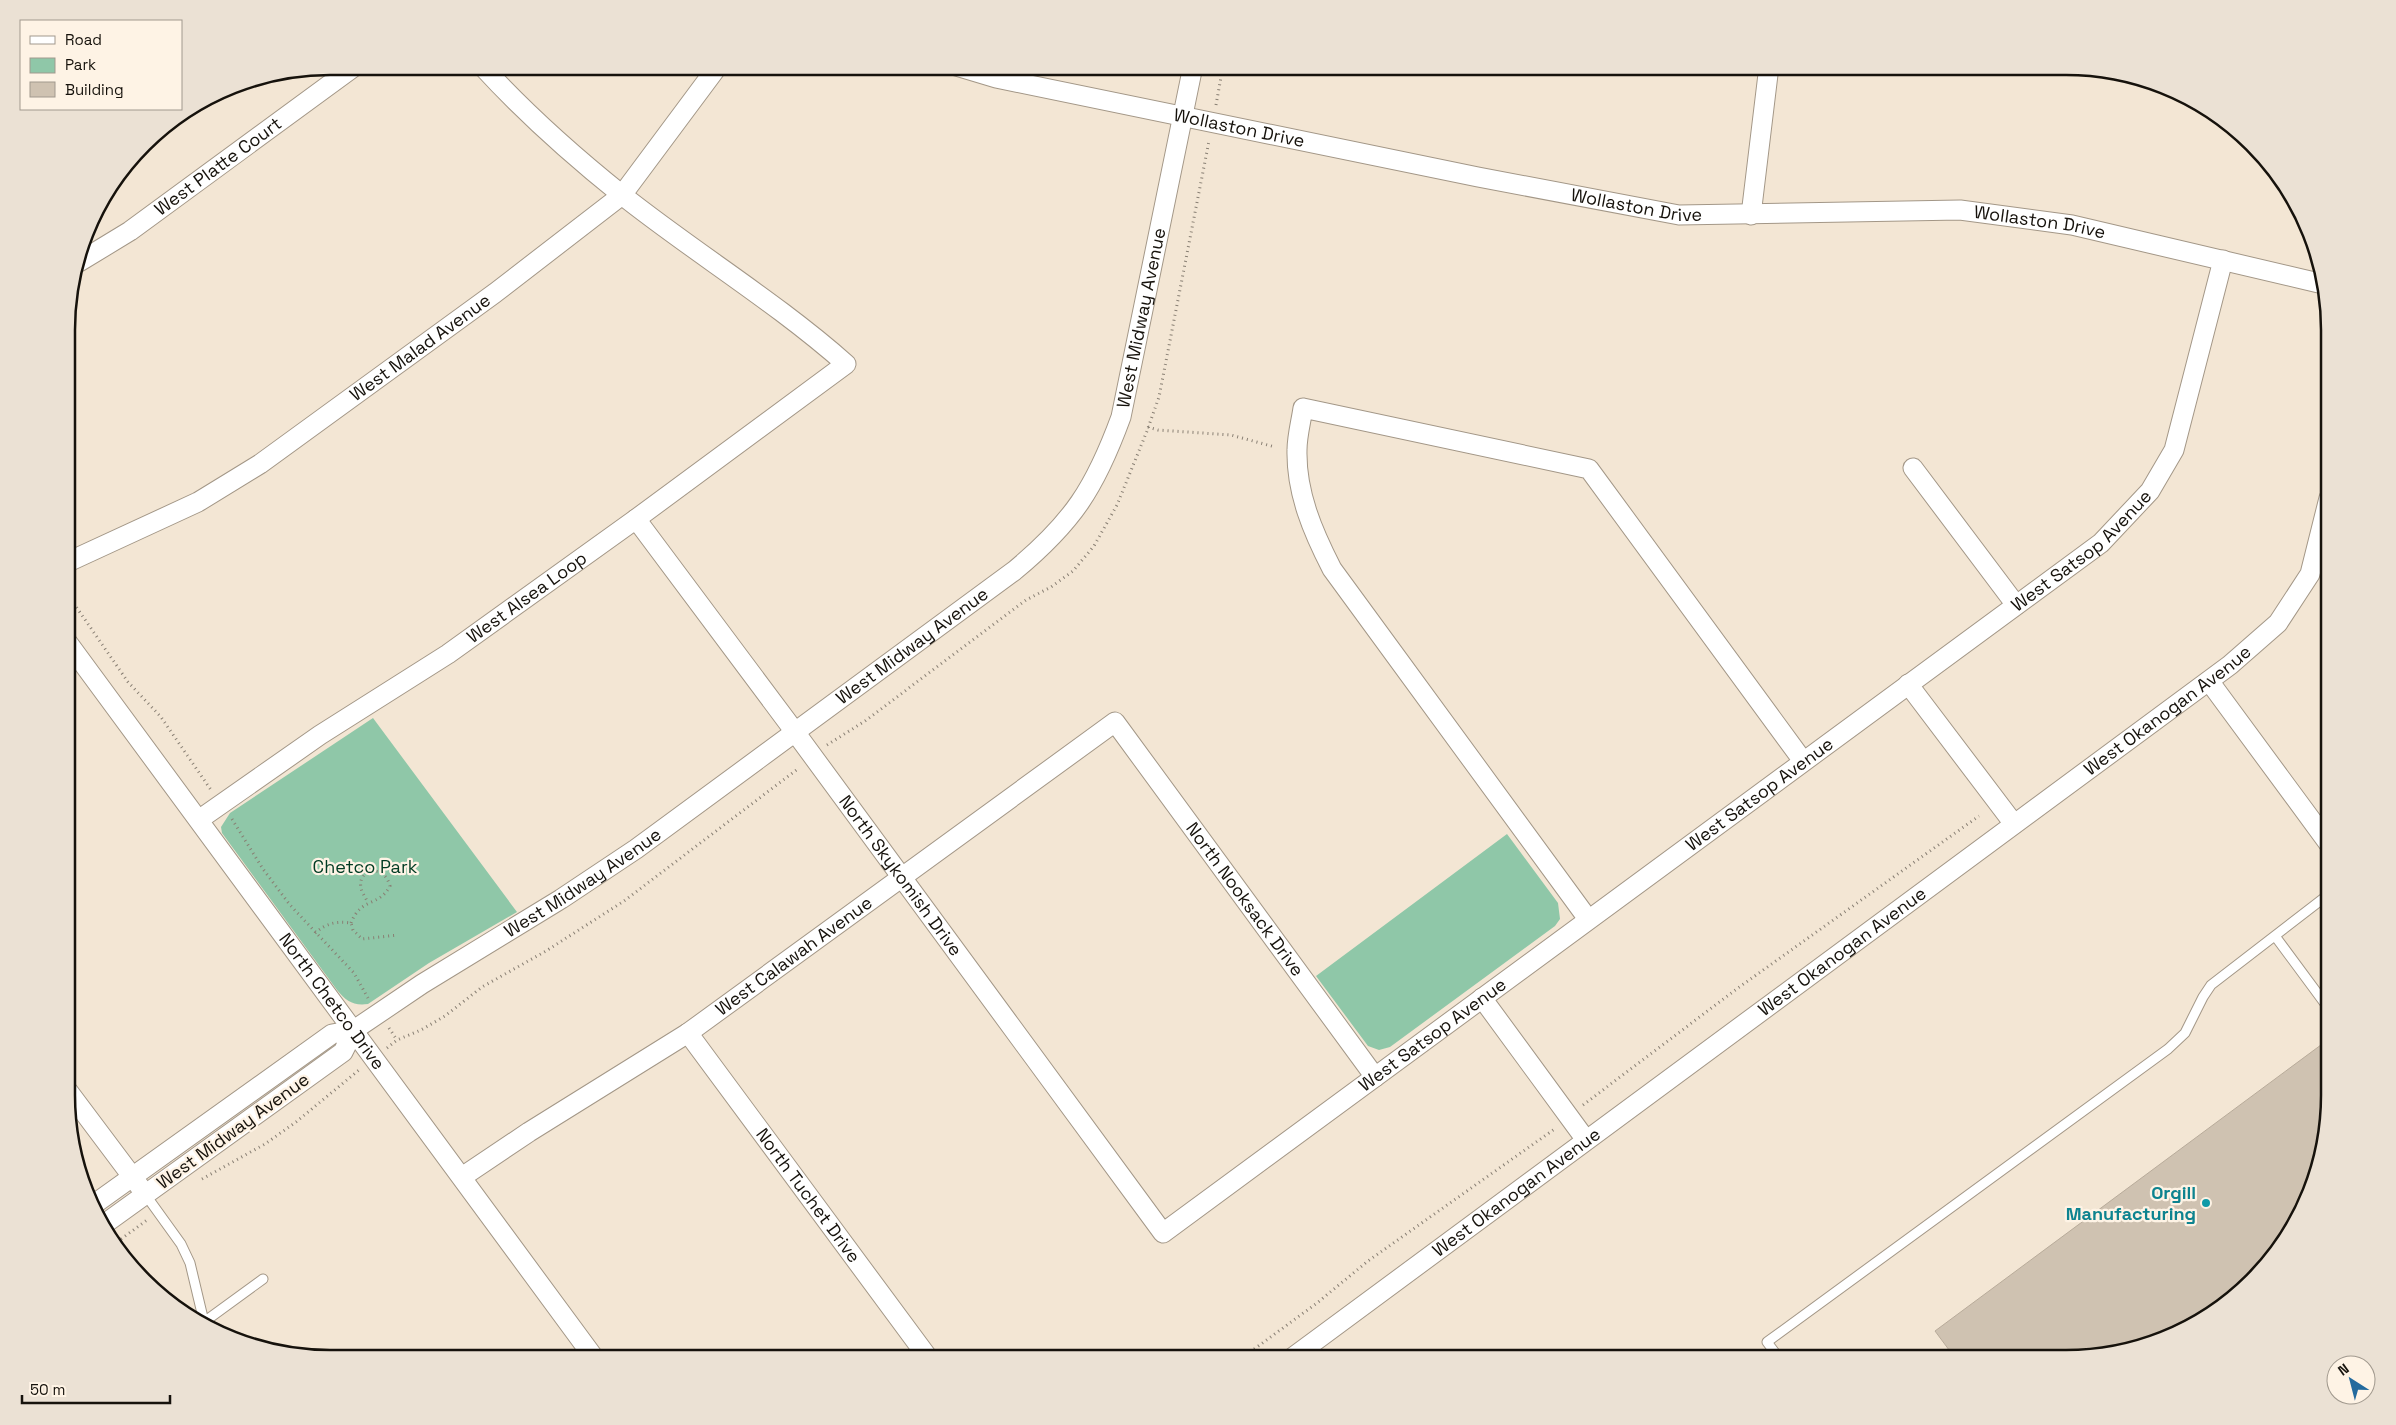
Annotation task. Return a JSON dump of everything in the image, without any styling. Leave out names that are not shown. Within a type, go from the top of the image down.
[{"type":"street","name":"West Platte Court","points":[[86,258],[130,231],[343,75]]},
{"type":"street","points":[[491,75],[554,137],[622,195]]},
{"type":"street","name":"West Malad Avenue","points":[[75,559],[198,502],[260,464],[495,293],[622,195],[711,75]]},
{"type":"street","name":"Wollaston Drive","points":[[986,75],[1478,177],[1679,215],[1960,210],[2072,224],[2316,282]]},
{"type":"street","name":"West Midway Avenue","points":[[98,1201],[332,1034],[354,1030],[422,984],[594,878],[796,732],[1014,571],[1044,546],[1069,519],[1090,490],[1106,458],[1122,417],[1191,75]]},
{"type":"street","points":[[1751,214],[1768,75]]},
{"type":"street","name":"West Alsea Loop","points":[[200,819],[320,735],[448,654],[636,520],[846,364],[814,336],[622,195]]},
{"type":"street","name":"West Satsop Avenue","points":[[1163,1233],[2101,543],[2150,492],[2174,450],[2224,260]]},
{"type":"street","points":[[1588,919],[1332,569],[1315,536],[1297,474],[1296,448],[1303,408],[1589,469],[1804,760]]},
{"type":"street","points":[[1912,468],[2016,605]]},
{"type":"street","name":"North Skykomish Drive","points":[[636,520],[796,732],[1163,1233]]},
{"type":"street","name":"West Okanogan Avenue","points":[[1303,1350],[2209,681],[2278,624],[2310,574],[2321,530]]},
{"type":"street","name":"North Chetco Drive","points":[[75,652],[200,819],[588,1350]]},
{"type":"street","points":[[2209,681],[2321,833]]},
{"type":"street","points":[[1908,684],[2014,824]]},
{"type":"street","name":"West Calawah Avenue","points":[[462,1177],[529,1132],[688,1033],[1116,722]]},
{"type":"street","name":"North Nooksack Drive","points":[[1116,722],[1375,1077]]},
{"type":"street","points":[[1482,998],[1586,1140]]},
{"type":"street","name":"West Midway Avenue","points":[[108,1221],[343,1052],[354,1030]]},
{"type":"street","name":"North Tuchet Drive","points":[[688,1033],[923,1350]]},
{"type":"street","points":[[75,1101],[145,1194]]},
{"type":"lane","points":[[1773,1350],[1767,1342],[2168,1049],[2186,1033],[2203,997],[2212,984],[2321,900]]},
{"type":"lane","points":[[2275,936],[2321,998]]},
{"type":"lane","points":[[145,1194],[181,1244],[190,1263],[203,1317]]},
{"type":"lane","points":[[210,1320],[263,1279]]},
{"type":"path","points":[[1148,427],[1158,430],[1231,435],[1274,447]]},
{"type":"path","points":[[1252,1350],[1368,1261],[1569,1117],[1598,1092],[1738,988],[1979,816]]},
{"type":"path","points":[[368,903],[361,887],[362,879],[369,872],[376,870],[382,872],[388,879],[390,886],[381,898],[358,909],[351,923],[353,930],[362,939],[368,940],[393,934],[398,935]]},
{"type":"path","points":[[315,933],[325,925],[337,921],[351,923]]},
{"type":"green space","name":"Chetco Park","points":[[373,718],[517,912],[429,963],[368,1004],[358,1004],[350,1002],[337,990],[222,833],[221,827],[230,813]]},
{"type":"green space","points":[[1507,834],[1558,903],[1560,919],[1555,926],[1390,1047],[1379,1050],[1368,1046],[1316,976]]},
{"type":"building","name":"Orgill Manufacturing","points":[[2321,1045],[2319,1128],[2312,1161],[2302,1193],[2278,1237],[2258,1263],[2234,1287],[2208,1307],[2164,1331],[2132,1341],[2099,1348],[2066,1350],[1949,1350],[1935,1331]]},
{"type":"place","name":"Orgill Manufacturing","points":[[2206,1203]]}]
